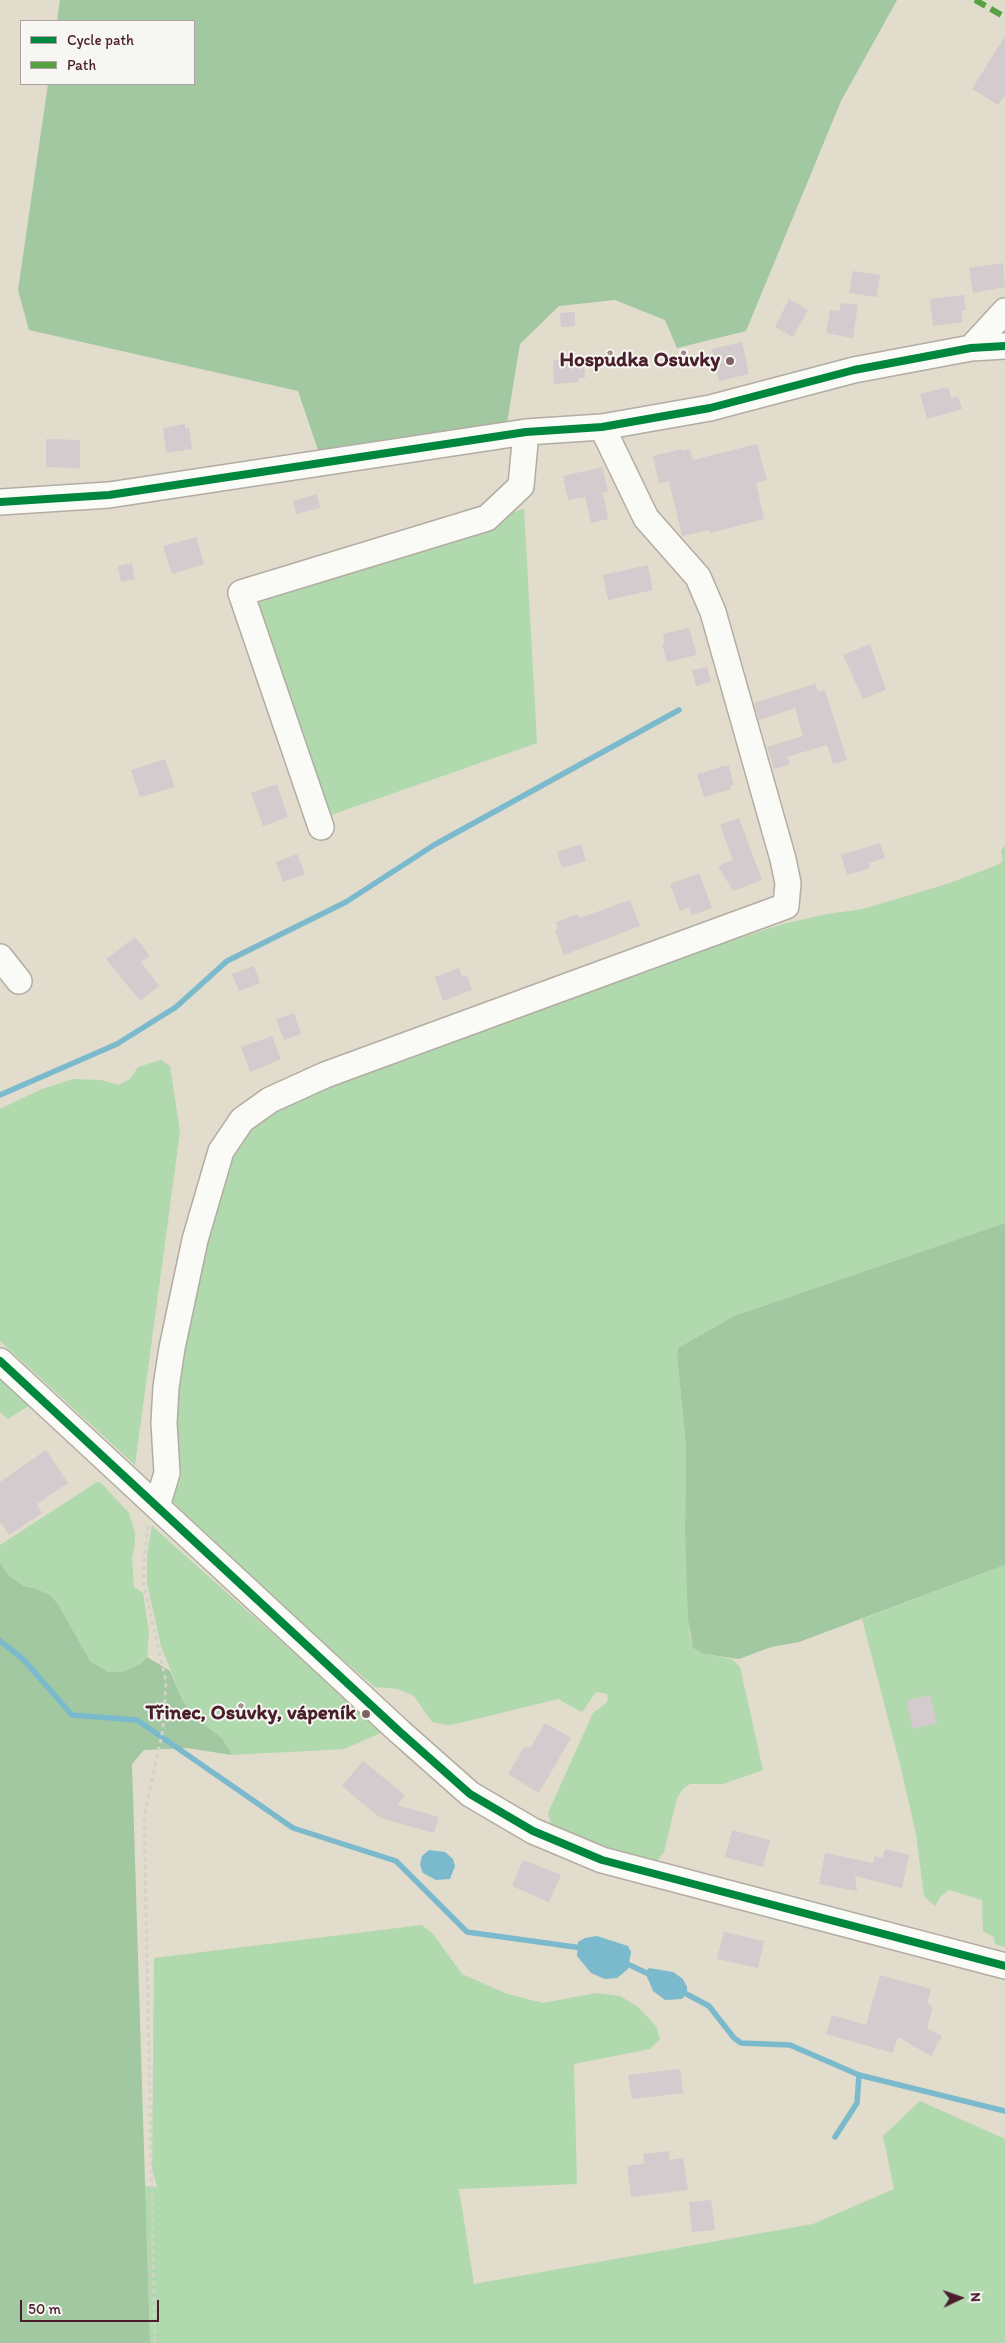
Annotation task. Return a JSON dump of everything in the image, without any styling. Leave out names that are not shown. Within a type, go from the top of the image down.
[{"type":"street","points":[[971,348],[1005,311]]},
{"type":"street","points":[[0,502],[108,495],[526,432],[602,427],[710,408],[854,370],[971,348],[1005,346]]},
{"type":"street","points":[[157,1506],[166,1473],[164,1423],[166,1387],[172,1348],[195,1240],[221,1151],[242,1120],[270,1100],[325,1075],[786,906],[788,883],[783,859],[713,612],[698,577],[646,518],[602,427]]},
{"type":"street","points":[[321,827],[240,593],[487,518],[521,486],[526,432]]},
{"type":"street","points":[[0,957],[19,981]]},
{"type":"street","points":[[0,1361],[470,1794],[533,1831],[602,1860],[663,1878],[1005,1966]]},
{"type":"path","points":[[156,2343],[144,1818],[163,1729],[166,1681],[150,1616],[144,1571],[146,1535],[149,1520],[157,1506]]},
{"type":"green space","points":[[60,0],[897,0],[841,101],[746,331],[677,348],[665,320],[615,300],[559,306],[520,344],[506,429],[319,453],[298,391],[29,330],[18,290],[48,85],[195,85],[195,20],[57,20]]},
{"type":"green space","points":[[524,509],[537,743],[331,815],[251,595]]},
{"type":"green space","points":[[1005,845],[1005,1223],[734,1316],[678,1348],[677,1355],[686,1446],[685,1532],[690,1635],[693,1648],[704,1654],[732,1659],[740,1667],[763,1770],[723,1784],[690,1784],[683,1789],[677,1798],[664,1852],[657,1861],[619,1854],[552,1827],[548,1813],[593,1713],[608,1700],[607,1694],[596,1692],[582,1712],[558,1699],[448,1725],[432,1722],[414,1696],[398,1689],[375,1687],[304,1627],[172,1501],[181,1477],[173,1420],[191,1289],[225,1168],[250,1129],[264,1117],[286,1104],[359,1074],[623,976],[783,924],[827,914],[863,909],[947,884],[1000,864],[1003,859],[1001,851]]},
{"type":"green space","points":[[161,1060],[170,1066],[180,1132],[135,1465],[0,1341],[0,1109],[42,1089],[73,1079],[101,1080],[118,1085],[130,1079],[138,1067]]},
{"type":"green space","points":[[1005,1223],[1005,1565],[799,1642],[771,1647],[739,1659],[704,1654],[693,1648],[688,1618],[685,1532],[686,1446],[677,1355],[678,1348],[734,1316]]},
{"type":"green space","points":[[0,1378],[30,1405],[8,1419],[0,1412]]},
{"type":"green space","points":[[97,1482],[100,1482],[129,1513],[135,1533],[132,1557],[134,1587],[143,1593],[149,1633],[147,1657],[140,1664],[122,1672],[108,1672],[90,1661],[58,1604],[50,1595],[24,1586],[9,1576],[0,1563],[0,1545]]},
{"type":"green space","points":[[152,1526],[383,1732],[344,1749],[232,1755],[222,1738],[197,1719],[183,1701],[161,1646],[147,1583],[147,1555]]},
{"type":"green space","points":[[0,1563],[9,1576],[24,1586],[50,1595],[58,1604],[90,1661],[108,1672],[122,1672],[140,1664],[147,1657],[170,1671],[183,1701],[197,1719],[222,1738],[232,1755],[187,1748],[144,1750],[132,1764],[150,2343],[0,2343]]},
{"type":"green space","points":[[1005,1565],[1005,1947],[995,1944],[994,1937],[983,1931],[982,1900],[949,1890],[941,1896],[935,1906],[924,1896],[916,1834],[900,1764],[862,1619]]},
{"type":"green space","points":[[422,1925],[433,1934],[462,1974],[507,1994],[543,2003],[596,1993],[620,1996],[638,2007],[656,2026],[660,2039],[650,2049],[574,2064],[577,2184],[459,2189],[474,2284],[813,2224],[894,2189],[883,2136],[920,2101],[1005,2139],[1005,2343],[150,2343],[145,2186],[157,2187],[152,2169],[154,1958]]},
{"type":"water","points":[[429,1850],[445,1852],[453,1859],[455,1866],[450,1879],[436,1880],[423,1873],[420,1865],[422,1856]]},
{"type":"water","points":[[597,1936],[628,1946],[631,1952],[628,1969],[617,1978],[605,1979],[591,1973],[577,1956],[578,1942],[585,1938]]},
{"type":"water","points":[[649,1968],[673,1972],[683,1979],[687,1987],[687,1993],[682,1999],[665,2000],[653,1991],[645,1972]]},
{"type":"building","points":[[1005,36],[1005,95],[998,105],[972,89]]},
{"type":"building","points":[[1003,263],[1005,287],[973,293],[969,268]]},
{"type":"building","points":[[853,271],[880,275],[877,297],[849,293]]},
{"type":"building","points":[[964,295],[966,310],[961,311],[963,322],[933,326],[930,299]]},
{"type":"building","points":[[789,299],[808,310],[793,337],[775,327]]},
{"type":"building","points":[[841,303],[858,305],[853,338],[826,333],[830,310],[839,311]]},
{"type":"building","points":[[575,312],[575,326],[561,327],[560,313]]},
{"type":"building","name":"Hospůdka Osůvky","points":[[742,342],[749,374],[719,381],[712,349]]},
{"type":"building","points":[[577,358],[577,361],[584,361],[585,378],[579,378],[579,382],[554,384],[553,360]]},
{"type":"building","points":[[948,387],[951,398],[958,396],[962,409],[927,419],[920,394]]},
{"type":"building","points":[[185,424],[185,428],[189,428],[192,449],[166,453],[163,428]]},
{"type":"building","points":[[46,439],[80,440],[80,468],[46,467]]},
{"type":"building","points":[[757,444],[767,480],[756,483],[764,519],[710,533],[709,530],[682,536],[669,481],[659,484],[653,456],[690,449],[693,460]]},
{"type":"building","points":[[603,467],[608,492],[603,493],[608,519],[591,523],[585,497],[568,500],[563,476]]},
{"type":"building","points":[[317,494],[320,508],[296,514],[293,501]]},
{"type":"building","points":[[196,537],[204,564],[172,574],[163,546]]},
{"type":"building","points":[[132,563],[135,579],[121,582],[118,566]]},
{"type":"building","points":[[648,565],[653,590],[608,600],[603,575]]},
{"type":"building","points":[[689,628],[697,655],[667,662],[662,644],[665,643],[663,634]]},
{"type":"building","points":[[870,644],[886,690],[863,699],[843,655]]},
{"type":"building","points":[[707,667],[711,682],[696,686],[692,670]]},
{"type":"building","points":[[815,684],[818,692],[825,690],[847,760],[833,764],[827,745],[787,757],[790,764],[774,769],[767,747],[803,736],[795,708],[759,720],[754,703]]},
{"type":"building","points":[[165,759],[175,787],[140,797],[131,770]]},
{"type":"building","points":[[729,766],[734,785],[730,786],[731,789],[704,797],[697,774]]},
{"type":"building","points":[[277,784],[288,817],[263,826],[251,793]]},
{"type":"building","points":[[739,818],[762,880],[733,891],[718,866],[733,860],[720,825]]},
{"type":"building","points":[[880,843],[885,858],[869,863],[870,868],[847,875],[841,855]]},
{"type":"building","points":[[581,844],[586,861],[562,868],[557,852]]},
{"type":"building","points":[[297,854],[305,874],[283,882],[276,862]]},
{"type":"building","points":[[699,873],[712,908],[692,915],[689,907],[680,911],[670,884]]},
{"type":"building","points":[[630,900],[640,926],[564,955],[555,931],[558,929],[556,922],[578,914],[580,918]]},
{"type":"building","points":[[135,937],[150,956],[141,962],[159,986],[140,1001],[106,959]]},
{"type":"building","points":[[254,966],[260,983],[239,991],[232,974]]},
{"type":"building","points":[[459,968],[462,977],[467,975],[472,990],[443,1001],[435,977]]},
{"type":"building","points":[[294,1013],[301,1034],[284,1040],[276,1019]]},
{"type":"building","points":[[272,1036],[281,1059],[250,1072],[241,1047]]},
{"type":"building","points":[[46,1450],[68,1483],[37,1504],[42,1513],[9,1535],[0,1522],[0,1482]]},
{"type":"building","points":[[930,1695],[937,1723],[913,1729],[906,1701]]},
{"type":"building","points":[[545,1723],[571,1738],[539,1793],[508,1774],[522,1750],[526,1746],[530,1748]]},
{"type":"building","points":[[363,1761],[405,1795],[397,1805],[439,1817],[434,1833],[380,1818],[342,1786]]},
{"type":"building","points":[[732,1830],[770,1840],[763,1867],[725,1857]]},
{"type":"building","points":[[885,1849],[909,1855],[902,1888],[855,1876],[857,1891],[819,1884],[825,1853],[873,1863],[875,1856],[882,1858]]},
{"type":"building","points":[[523,1860],[561,1875],[549,1902],[512,1886]]},
{"type":"building","points":[[724,1932],[764,1941],[758,1968],[717,1959]]},
{"type":"building","points":[[880,1975],[931,1989],[927,2004],[931,2005],[932,2009],[927,2028],[942,2036],[931,2056],[898,2037],[893,2053],[826,2034],[832,2015],[866,2025]]},
{"type":"building","points":[[680,2069],[683,2093],[632,2099],[628,2075]]},
{"type":"building","points":[[669,2151],[670,2160],[683,2158],[688,2190],[631,2197],[627,2166],[644,2164],[643,2154]]},
{"type":"building","points":[[711,2200],[715,2230],[692,2232],[689,2202]]},
{"type":"waterway","points":[[0,1095],[117,1044],[176,1007],[227,961],[346,902],[434,845],[679,710]]},
{"type":"waterway","points":[[0,1641],[23,1659],[72,1715],[137,1720],[293,1828],[396,1861],[467,1932],[582,1948]]},
{"type":"waterway","points":[[623,1962],[651,1975]]},
{"type":"waterway","points":[[679,1990],[709,2006],[734,2038],[741,2043],[790,2045],[859,2075],[1005,2111]]},
{"type":"waterway","points":[[835,2137],[857,2103],[859,2075]]},
{"type":"marked path","points":[[975,0],[1005,17]]},
{"type":"cycle path","points":[[0,502],[109,495],[526,432],[602,427],[710,408],[854,370],[971,348],[1005,346]]},
{"type":"cycle path","points":[[0,1361],[400,1732],[470,1794],[533,1831],[602,1860],[1005,1966]]},
{"type":"place","name":"Hospůdka Osůvky","points":[[730,361]]},
{"type":"place","name":"Třinec, Osůvky, vápeník","points":[[366,1714]]}]
